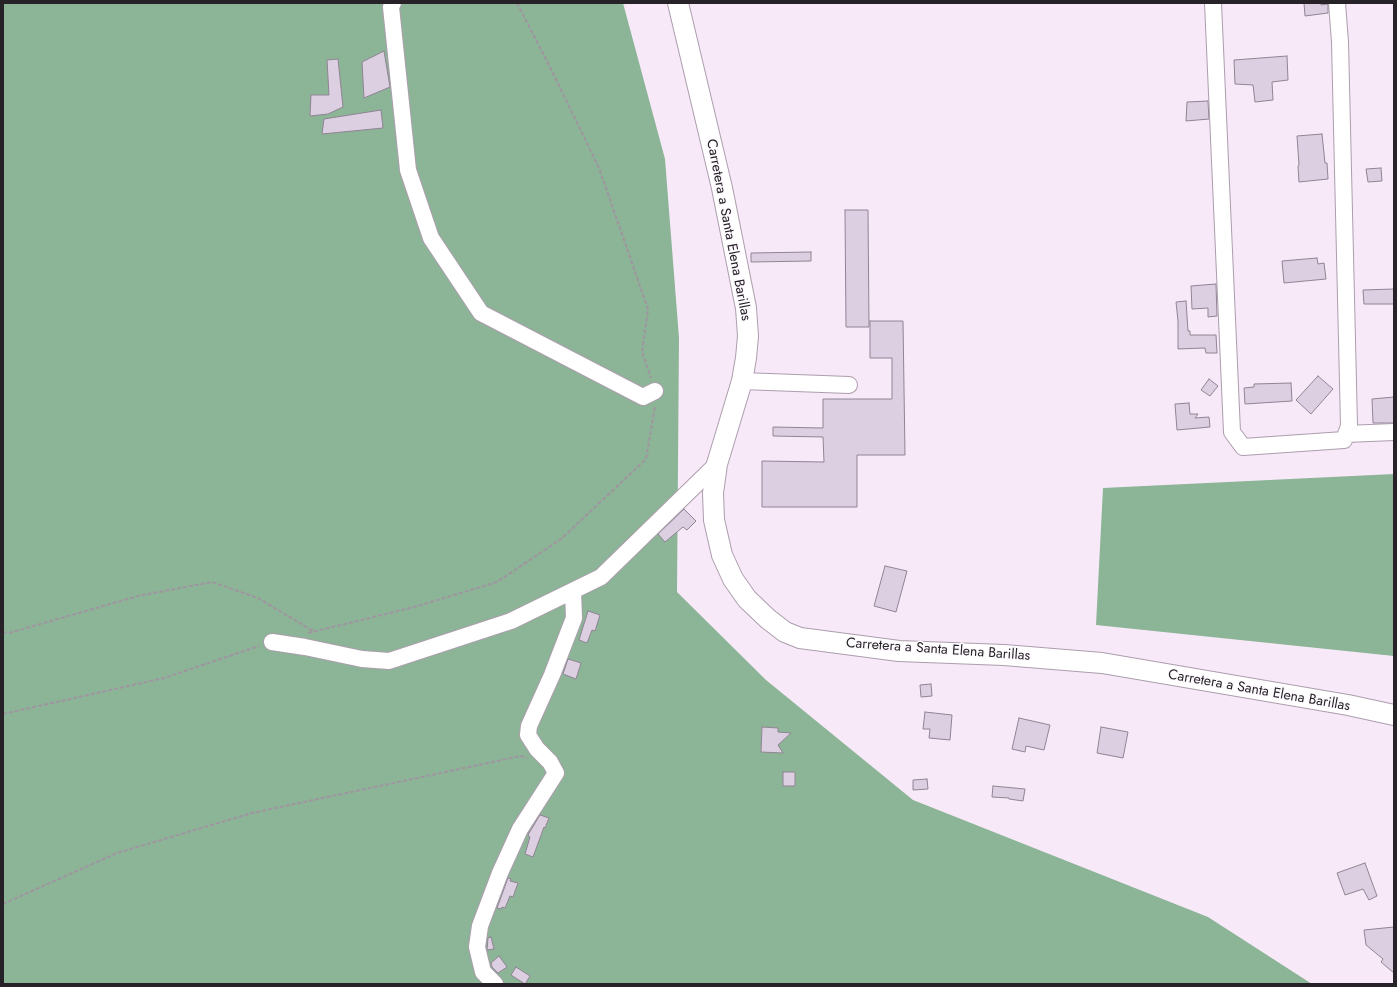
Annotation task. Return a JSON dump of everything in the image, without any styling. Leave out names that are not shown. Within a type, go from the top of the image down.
[{"type":"main road","name":"Carretera a Santa Elena Barillas","points":[[678,3],[722,188],[746,308],[748,336],[746,358],[742,380],[717,464],[714,493],[714,520],[722,555],[733,579],[747,599],[768,619],[785,632],[800,638],[898,650],[1004,655],[1102,663],[1394,715]]},
{"type":"street","points":[[393,3],[392,7],[408,170],[431,238],[481,313],[643,397],[655,391]]},
{"type":"street","points":[[1213,3],[1232,432],[1243,447],[1344,440],[1349,426],[1340,42],[1337,3]]},
{"type":"street","points":[[742,380],[849,385]]},
{"type":"street","points":[[1346,434],[1394,432]]},
{"type":"street","points":[[272,642],[305,647],[362,659],[389,662],[511,621],[601,577],[717,464]]},
{"type":"street","points":[[495,984],[483,972],[477,947],[480,926],[500,873],[520,829],[556,774],[550,762],[537,749],[528,735],[529,726],[552,675],[574,618],[573,591]]},
{"type":"path","points":[[306,633],[418,606],[497,582],[561,539],[646,459],[656,396],[642,352],[648,310],[599,168],[517,3]]},
{"type":"path","points":[[3,632],[9,633],[138,596],[212,582],[258,598],[313,631]]},
{"type":"path","points":[[3,714],[164,678],[272,642]]},
{"type":"path","points":[[3,904],[117,853],[252,813],[520,756],[552,767]]},
{"type":"green space","points":[[3,3],[623,3],[665,159],[679,338],[677,592],[766,680],[913,800],[1208,917],[1312,984],[3,984]]},
{"type":"green space","points":[[1394,474],[1394,656],[1096,625],[1103,488]]},
{"type":"building","points":[[1304,3],[1321,3],[1321,5],[1328,4],[1328,13],[1305,16]]},
{"type":"building","points":[[384,51],[390,87],[364,98],[362,62]]},
{"type":"building","points":[[1287,56],[1288,80],[1272,82],[1273,100],[1255,102],[1253,85],[1235,84],[1234,60]]},
{"type":"building","points":[[338,59],[343,107],[328,114],[310,116],[311,95],[329,95],[327,60]]},
{"type":"building","points":[[1208,101],[1209,119],[1186,121],[1187,102]]},
{"type":"building","points":[[381,110],[383,128],[322,134],[324,119]]},
{"type":"building","points":[[1322,134],[1328,179],[1299,182],[1297,136]]},
{"type":"building","points":[[1381,168],[1382,181],[1368,182],[1366,169]]},
{"type":"building","points":[[845,210],[868,210],[869,327],[846,327]]},
{"type":"building","points":[[811,252],[811,261],[751,262],[751,253]]},
{"type":"building","points":[[1317,258],[1318,264],[1324,263],[1326,279],[1284,283],[1282,261]]},
{"type":"building","points":[[1216,284],[1217,316],[1208,317],[1208,308],[1192,309],[1191,286]]},
{"type":"building","points":[[1394,289],[1394,304],[1364,304],[1363,290]]},
{"type":"building","points":[[1186,301],[1188,331],[1190,331],[1190,335],[1216,335],[1217,353],[1206,353],[1205,348],[1178,349],[1176,302]]},
{"type":"building","points":[[870,321],[903,321],[905,455],[857,455],[857,507],[762,507],[762,461],[824,462],[823,437],[773,436],[773,427],[823,428],[823,399],[892,399],[892,358],[870,358]]},
{"type":"building","points":[[1318,376],[1333,389],[1311,414],[1296,400]]},
{"type":"building","points":[[1209,379],[1218,386],[1210,396],[1201,390]]},
{"type":"building","points":[[1291,383],[1292,401],[1245,404],[1244,388],[1254,387],[1254,384]]},
{"type":"building","points":[[1394,397],[1394,423],[1373,423],[1372,399]]},
{"type":"building","points":[[1189,403],[1190,414],[1198,414],[1195,418],[1209,417],[1210,427],[1177,430],[1175,404]]},
{"type":"building","points":[[684,509],[696,521],[687,530],[683,527],[665,542],[658,534]]},
{"type":"building","points":[[885,566],[907,571],[896,612],[874,606]]},
{"type":"building","points":[[588,611],[600,615],[595,631],[592,630],[587,643],[579,640]]},
{"type":"building","points":[[568,659],[581,663],[576,679],[563,674]]},
{"type":"building","points":[[931,684],[932,696],[921,697],[920,685]]},
{"type":"building","points":[[925,712],[952,715],[950,740],[929,738],[930,729],[923,729]]},
{"type":"building","points":[[1019,718],[1050,725],[1044,750],[1026,746],[1025,752],[1012,749]]},
{"type":"building","points":[[762,727],[778,728],[778,732],[791,733],[778,745],[783,753],[761,752]]},
{"type":"building","points":[[1101,727],[1128,732],[1123,758],[1097,753]]},
{"type":"building","points":[[783,772],[795,772],[795,786],[783,786]]},
{"type":"building","points":[[927,779],[928,789],[913,790],[913,780]]},
{"type":"building","points":[[993,786],[1025,789],[1023,801],[992,797]]},
{"type":"building","points":[[540,815],[549,818],[545,828],[544,827],[533,857],[525,854],[530,837],[528,836]]},
{"type":"building","points":[[1365,863],[1377,896],[1369,900],[1363,889],[1345,895],[1337,873]]},
{"type":"building","points":[[508,878],[511,879],[510,881],[518,883],[513,897],[510,896],[505,908],[497,908]]},
{"type":"building","points":[[1394,927],[1394,973],[1381,962],[1383,959],[1366,945],[1364,930]]},
{"type":"building","points":[[491,937],[494,949],[487,950],[488,938]]},
{"type":"building","points":[[499,956],[507,967],[498,973],[492,967],[491,963]]},
{"type":"building","points":[[516,967],[530,976],[525,984],[511,975]]}]
